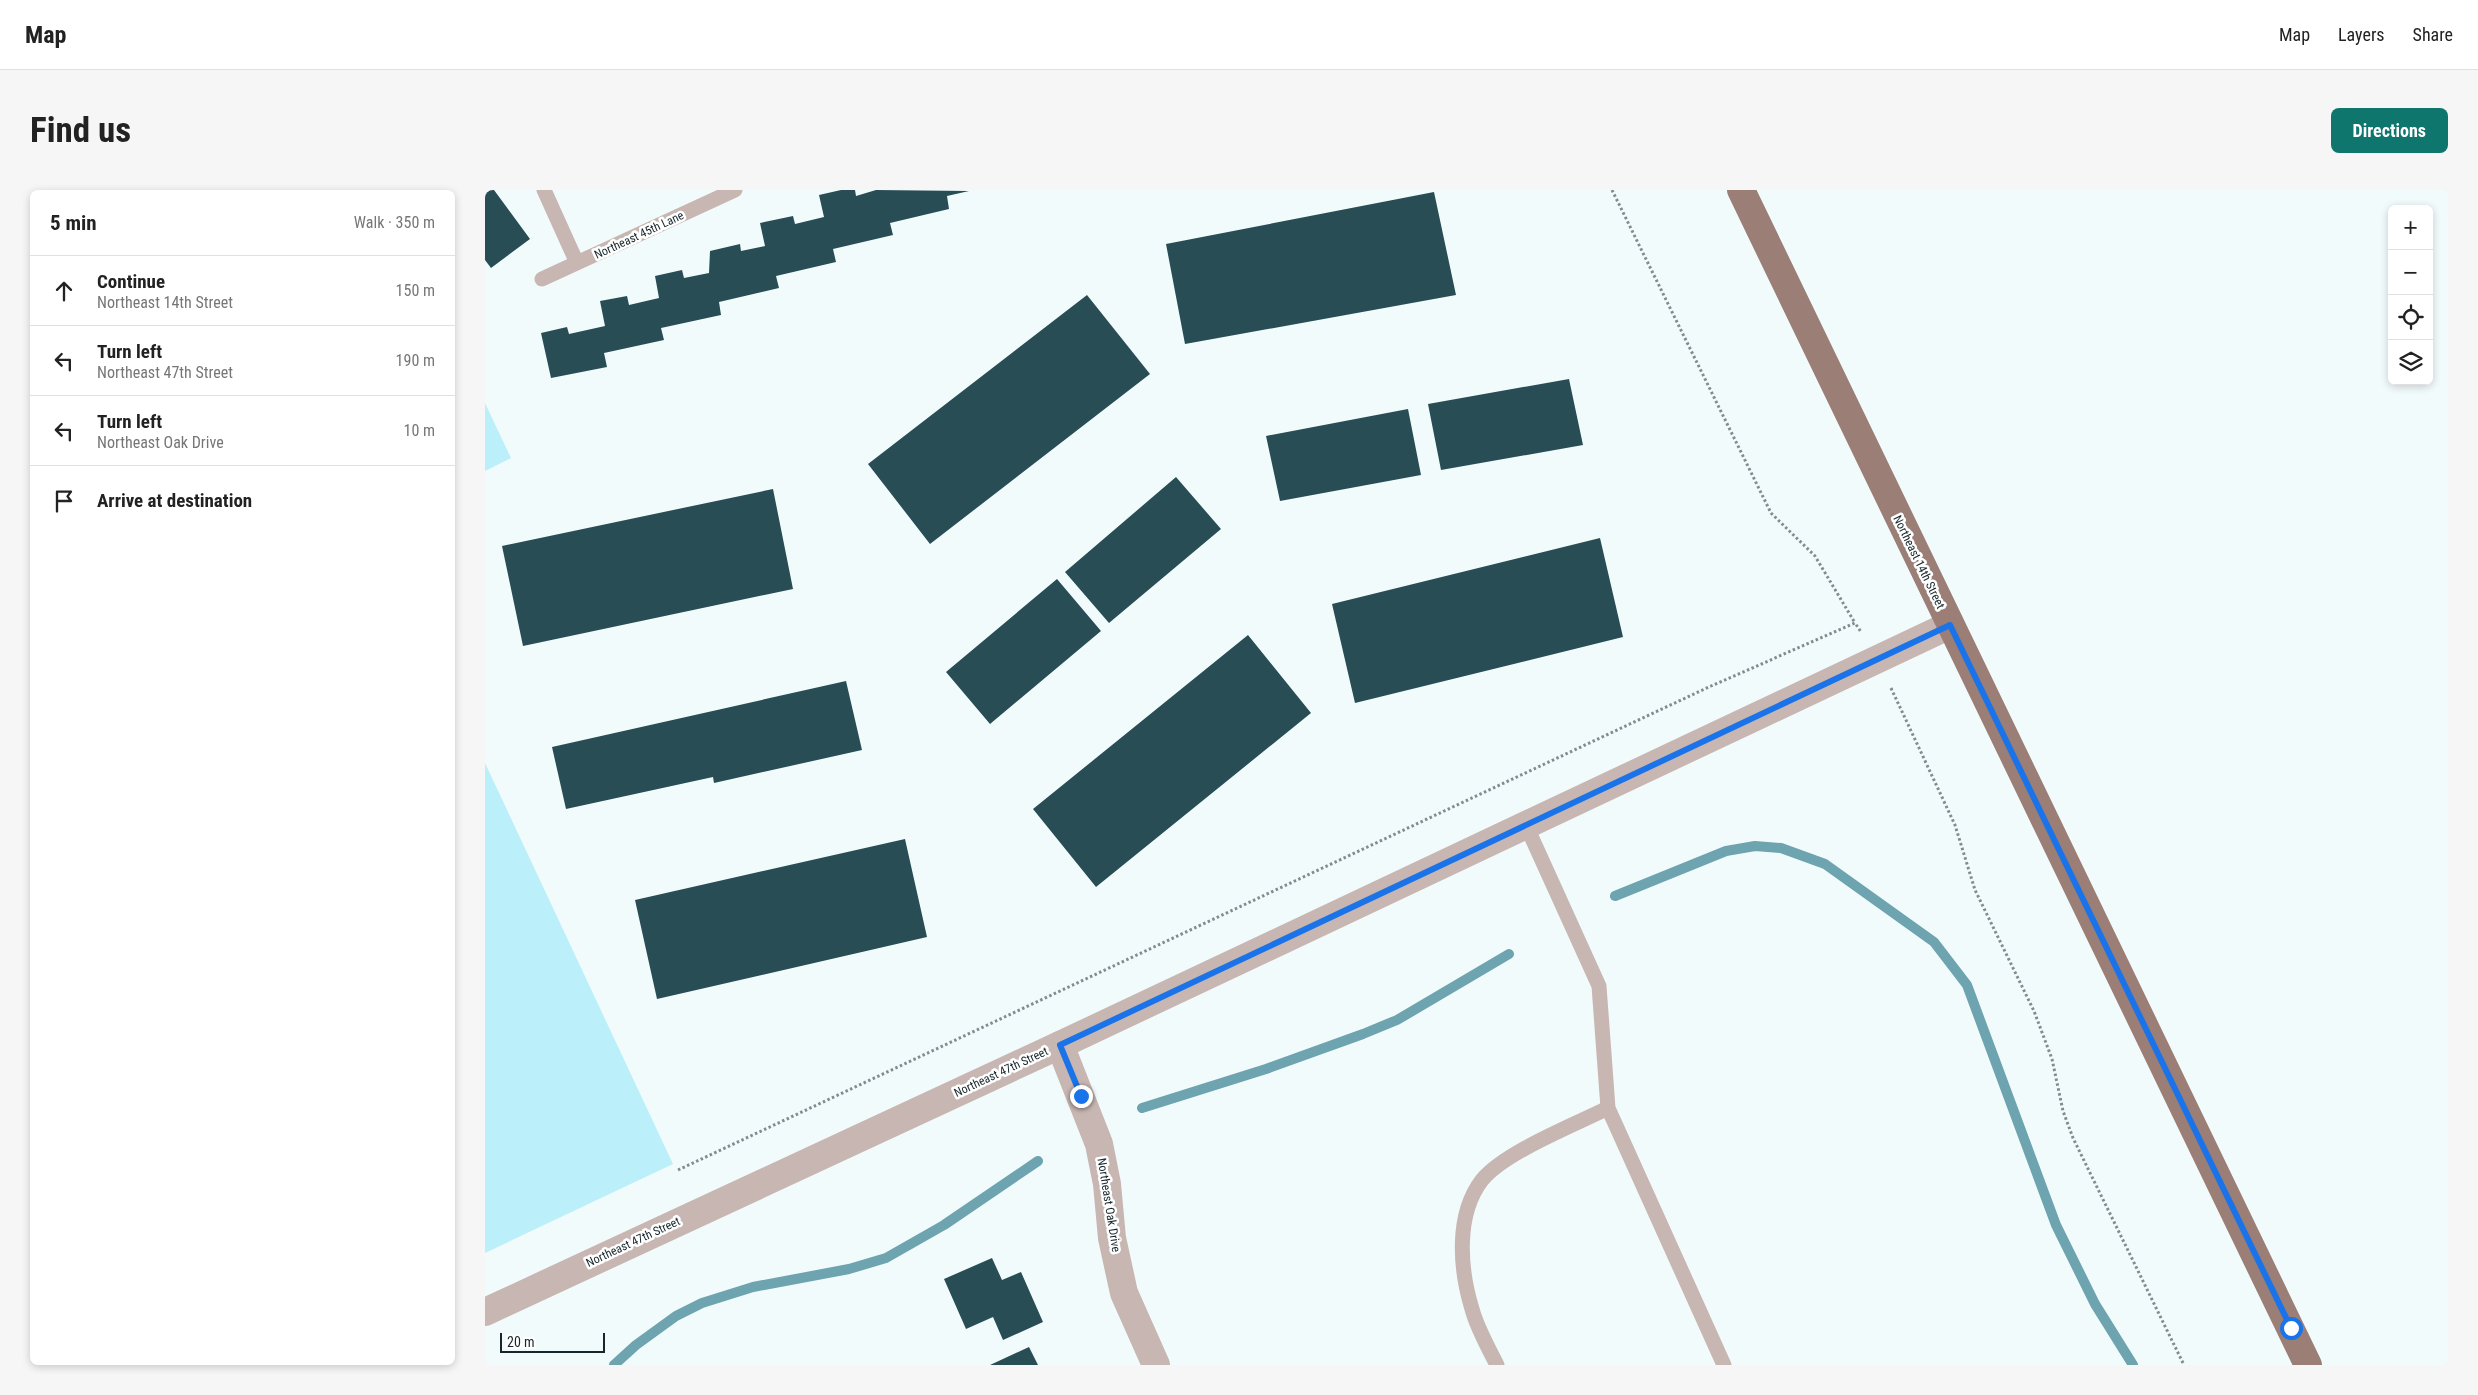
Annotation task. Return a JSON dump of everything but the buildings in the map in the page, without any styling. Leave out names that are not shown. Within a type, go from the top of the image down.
[{"type":"main road","name":"Northeast 14th Street","points":[[1741,190],[2309,1365]]},
{"type":"street","name":"Northeast 47th Street","points":[[485,1312],[1060,1045],[1950,625]]},
{"type":"street","name":"Northeast Oak Drive","points":[[1060,1045],[1099,1144],[1107,1184],[1112,1238],[1124,1293],[1156,1365]]},
{"type":"lane","points":[[543,190],[577,263]]},
{"type":"lane","name":"Northeast 45th Lane","points":[[542,279],[735,190]]},
{"type":"lane","points":[[1526,825],[1599,986],[1607,1108],[1724,1365]]},
{"type":"lane","points":[[1497,1365],[1472,1311],[1464,1273],[1463,1238],[1470,1200],[1483,1179],[1516,1152],[1607,1108]]},
{"type":"path","points":[[1612,190],[1771,512],[1815,556],[1855,623]]},
{"type":"shaded area","points":[[485,403],[511,458],[485,471]]},
{"type":"shaded area","points":[[485,763],[673,1164],[485,1253]]},
{"type":"waterway","points":[[1615,896],[1726,851],[1755,846],[1781,848],[1825,864],[1934,942],[1967,985],[2056,1225],[2095,1304],[2133,1365]]},
{"type":"waterway","points":[[1142,1108],[1266,1069],[1397,1020],[1509,954]]},
{"type":"waterway","points":[[614,1365],[636,1345],[676,1316],[702,1303],[753,1287],[849,1269],[886,1258],[944,1225],[1038,1161]]},
{"type":"route","points":[[1081,1096],[1060,1045],[1950,625],[2291,1328]]}]
